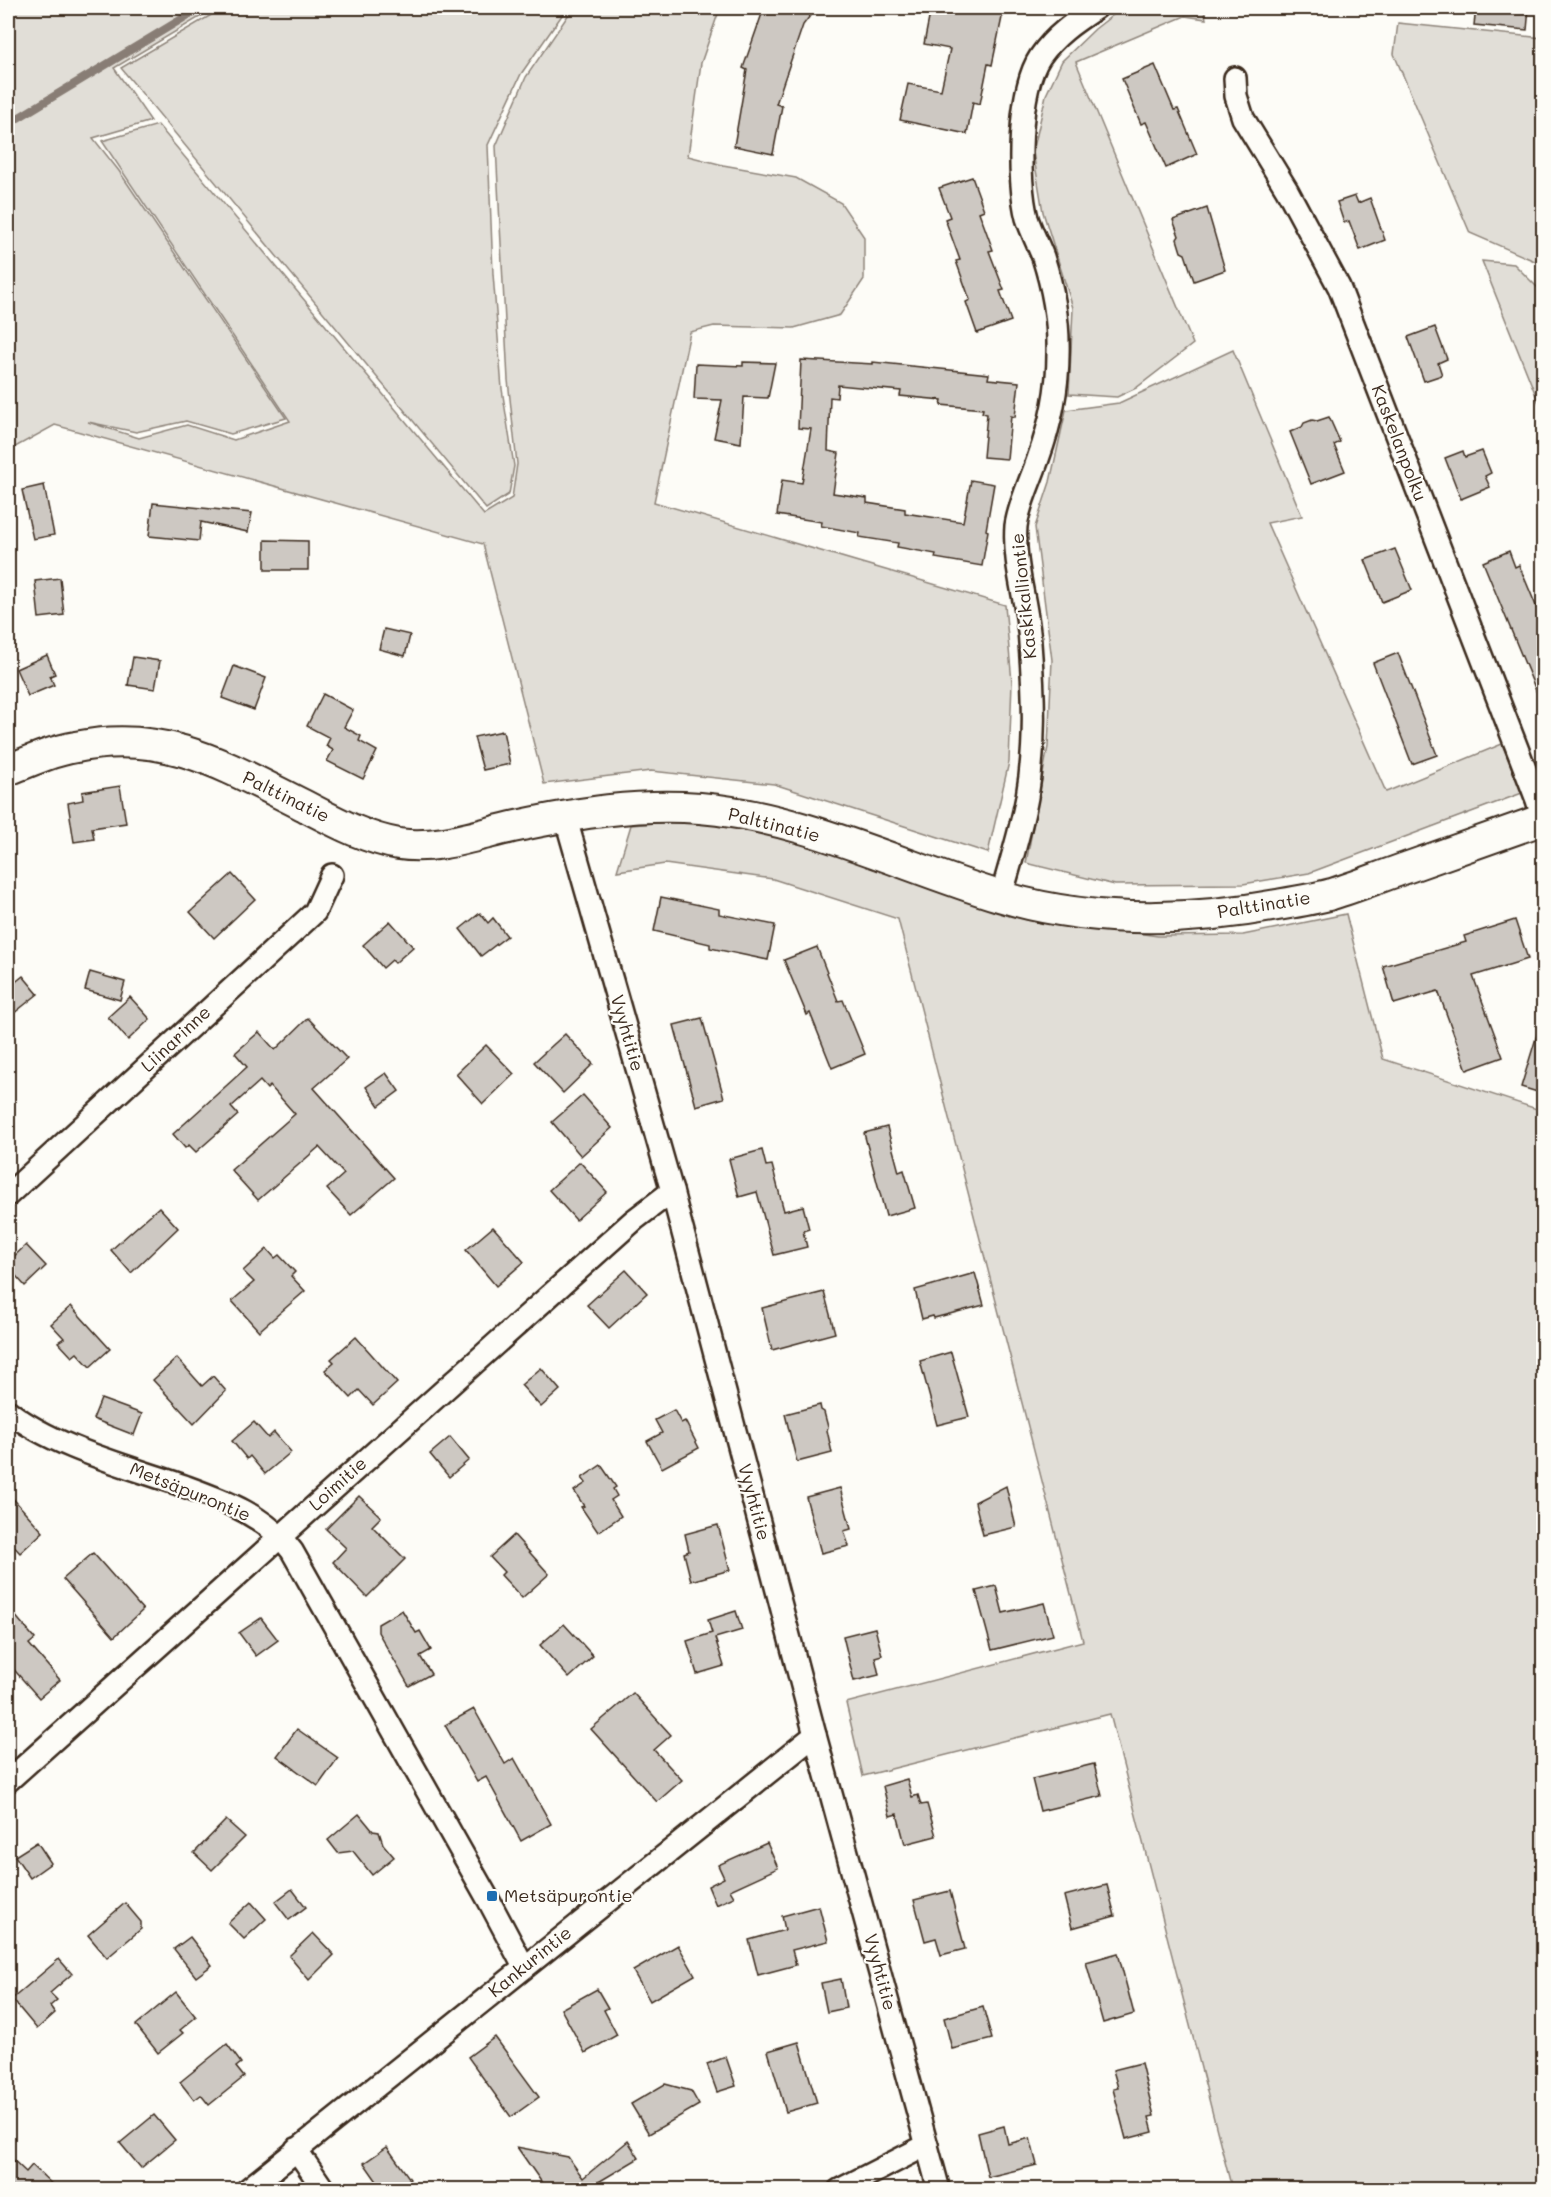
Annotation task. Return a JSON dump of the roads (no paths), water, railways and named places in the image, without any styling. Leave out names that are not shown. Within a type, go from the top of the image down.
[{"type":"street","name":"Kaskikalliontie","points":[[1001,897],[1027,798],[1035,717],[1030,639],[1021,590],[1016,525],[1045,440],[1058,378],[1059,351],[1056,312],[1050,283],[1027,218],[1021,154],[1024,109],[1030,82],[1039,59],[1056,36],[1096,8]]},
{"type":"street","name":"Kaskelanpolku","points":[[1235,78],[1236,96],[1243,118],[1293,200],[1339,286],[1543,819]]},
{"type":"street","name":"Palttinatie","points":[[8,770],[35,759],[82,746],[133,742],[178,748],[231,769],[374,838],[404,844],[428,845],[452,841],[566,816],[612,809],[656,806],[704,808],[772,820],[1001,897],[1056,910],[1104,916],[1153,918],[1240,911],[1330,895],[1543,819]]},
{"type":"street","name":"Vyyhtitie","points":[[566,816],[672,1191],[815,1735],[939,2190]]},
{"type":"street","name":"Liinarinne","points":[[8,1195],[315,912],[332,875]]},
{"type":"street","name":"Loimitie","points":[[8,1781],[634,1220],[672,1191]]},
{"type":"street","name":"Metsäpurontie","points":[[8,1411],[59,1442],[219,1499],[250,1513],[280,1535],[315,1591],[524,1967]]},
{"type":"street","name":"Kankurintie","points":[[247,2190],[815,1735]]},
{"type":"street","points":[[839,2190],[927,2145]]},
{"type":"street","points":[[296,2149],[324,2190]]},
{"type":"waterway","points":[[8,124],[200,8]]},
{"type":"place","name":"Metsäpurontie","points":[[492,1896]]}]
